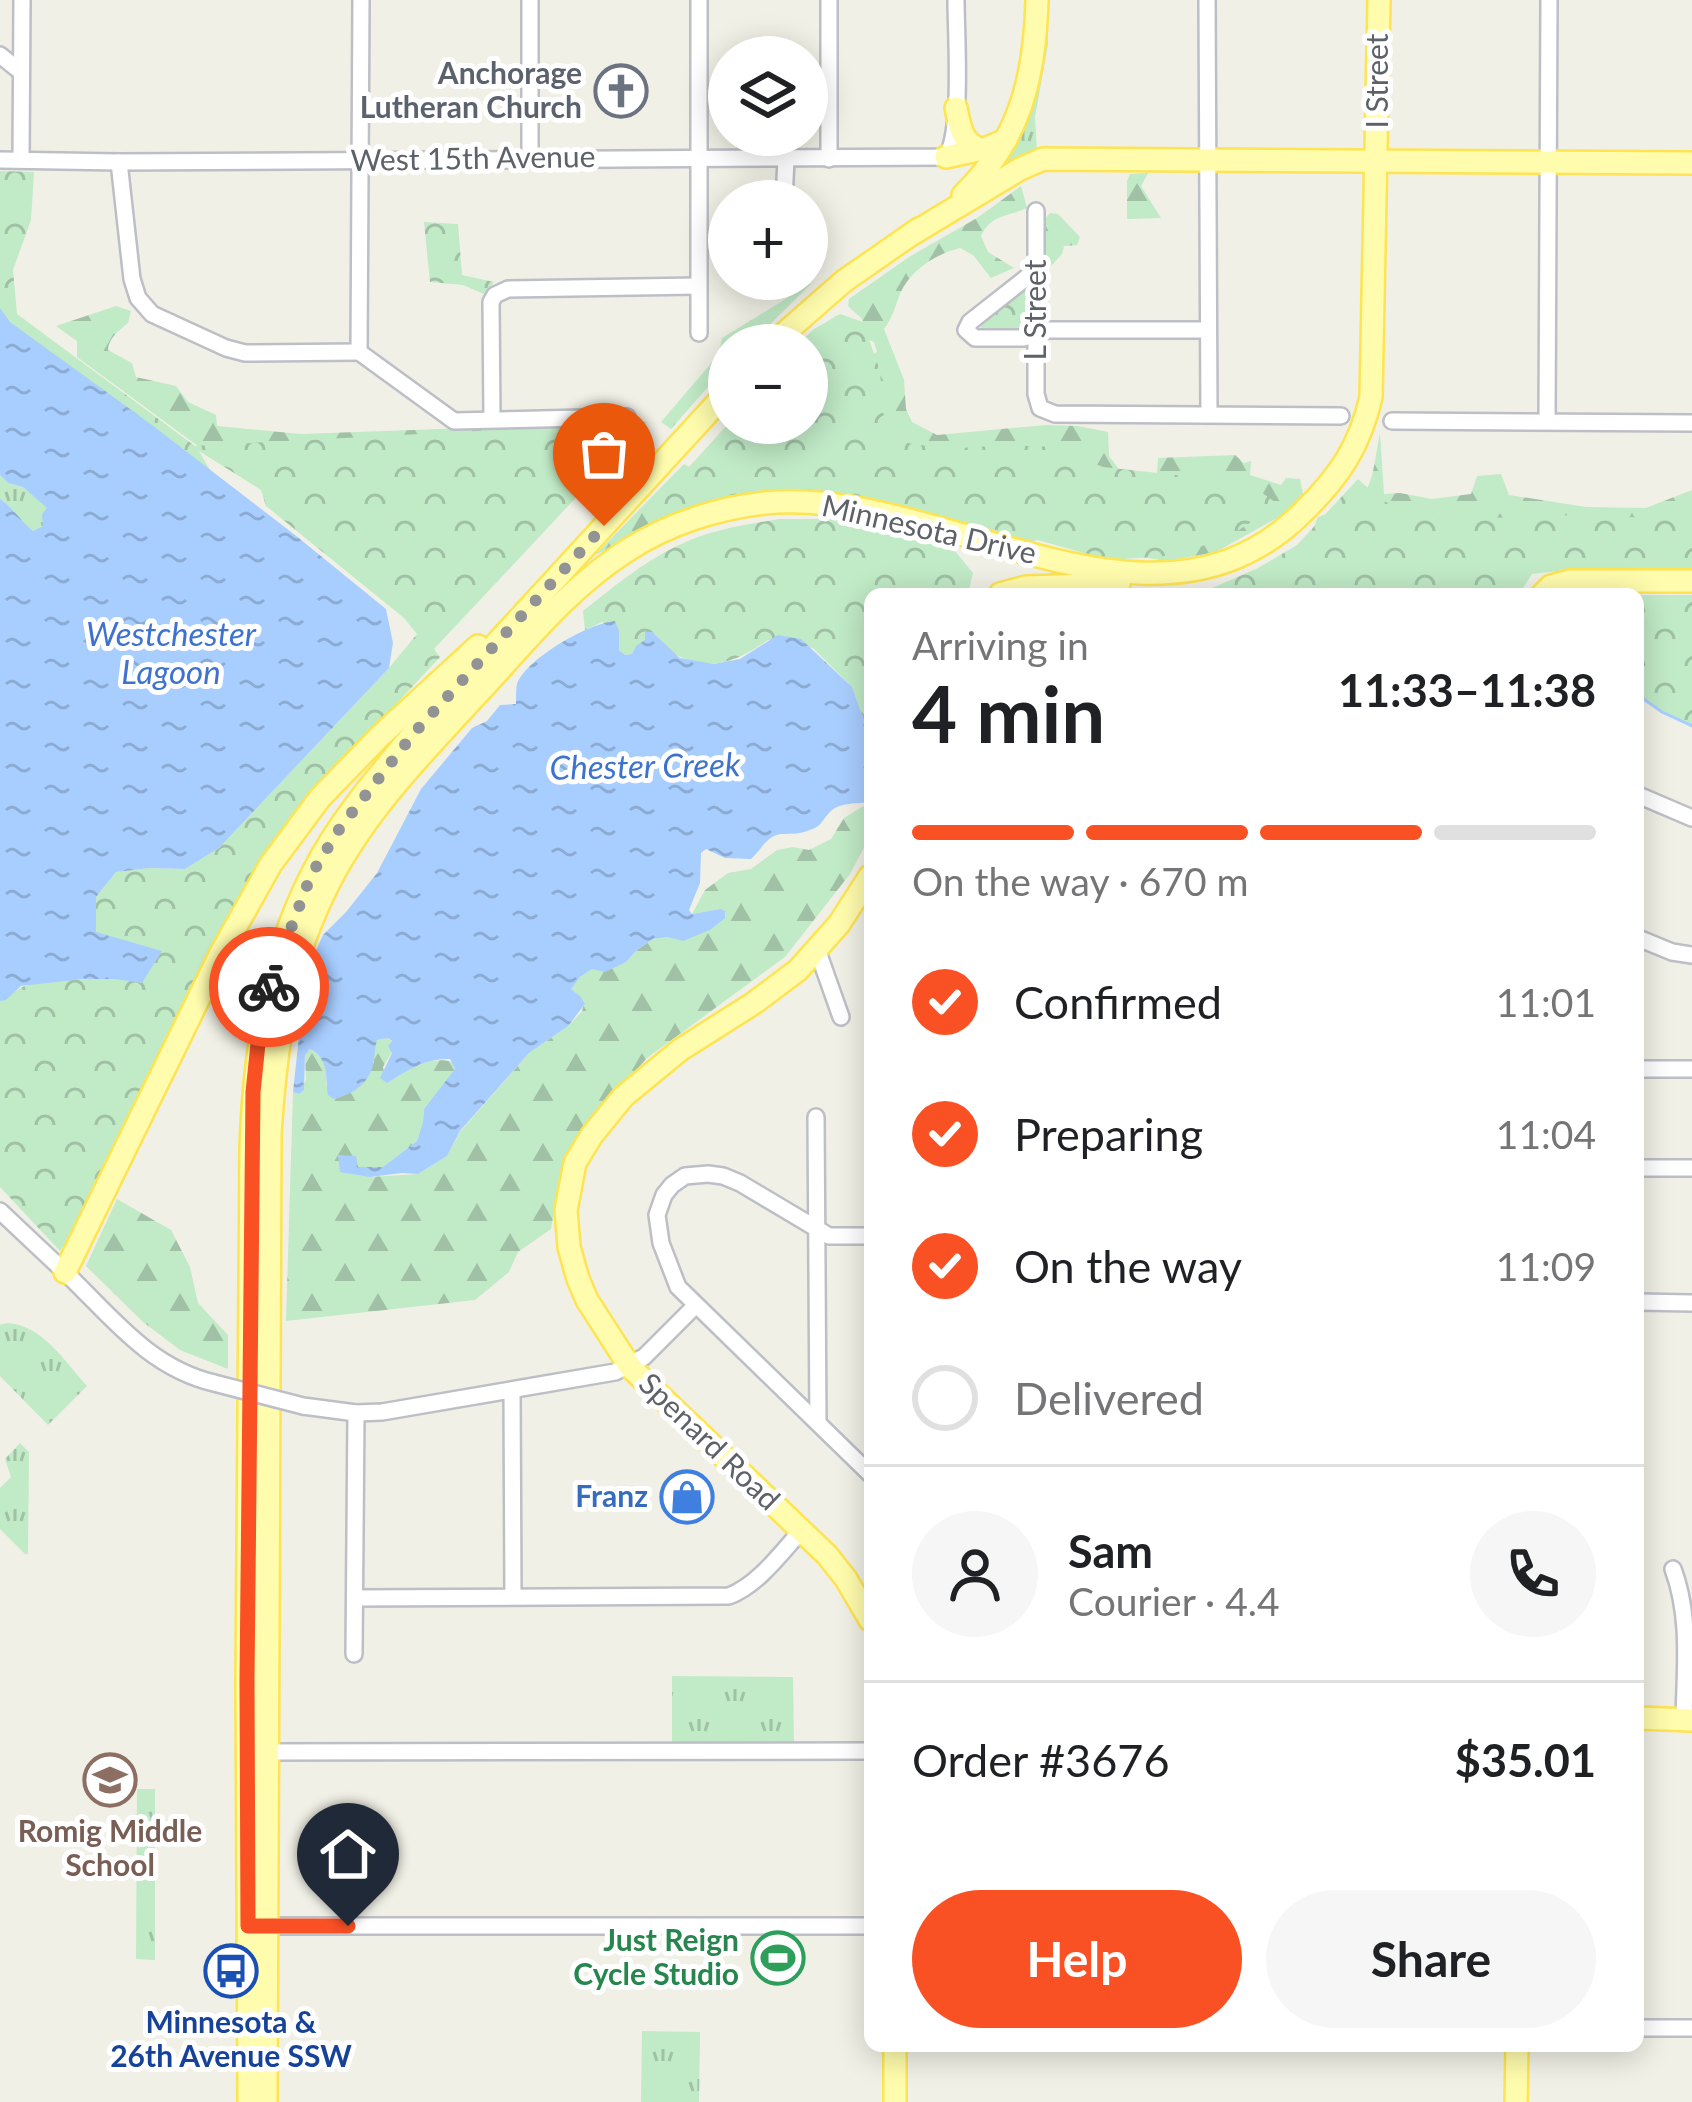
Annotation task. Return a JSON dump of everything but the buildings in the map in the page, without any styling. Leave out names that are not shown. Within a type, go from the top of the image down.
[{"type":"main road","name":"I Street","points":[[1377,162],[1378,0]]},
{"type":"main road","points":[[912,234],[975,183],[1006,140],[1030,79],[1036,8]]},
{"type":"main road","points":[[956,108],[965,140],[980,149]]},
{"type":"main road","points":[[946,157],[1006,140]]},
{"type":"main road","points":[[792,324],[844,280],[912,234],[1043,158],[1692,163]]},
{"type":"main road","name":"Minnesota Drive","points":[[249,2102],[268,1752],[269,1156],[276,1047],[302,945],[355,837],[407,771],[592,575],[661,532],[735,508],[838,504],[1134,575],[1194,571],[1262,546],[1290,526],[1340,472],[1366,421],[1372,384],[1377,162]]},
{"type":"main road","name":"Minnesota Drive","points":[[266,2102],[247,1681],[252,1130],[259,1034],[270,983],[311,875],[340,828],[414,733],[708,413]]},
{"type":"main road","points":[[1020,588],[1160,580],[1194,571]]},
{"type":"main road","points":[[65,1273],[220,956],[296,827],[380,736],[555,578]]},
{"type":"main road","points":[[1549,588],[1569,581],[1692,581]]},
{"type":"main road","name":"Spenard Road","points":[[861,901],[780,985],[680,1049],[640,1081],[608,1115],[575,1163],[566,1210],[572,1262],[587,1300],[630,1366],[827,1555],[864,1610]]},
{"type":"main road","points":[[1644,1718],[1688,1719]]},
{"type":"main road","points":[[895,2052],[895,2102]]},
{"type":"main road","points":[[1516,2102],[1517,2052]]},
{"type":"street","points":[[21,160],[22,0]]},
{"type":"street","points":[[361,0],[366,357]]},
{"type":"street","points":[[530,0],[530,158]]},
{"type":"street","points":[[699,0],[699,333]]},
{"type":"street","points":[[829,0],[830,159]]},
{"type":"street","points":[[946,157],[952,150],[956,108],[956,0]]},
{"type":"street","points":[[1207,0],[1209,414],[1341,416]]},
{"type":"street","points":[[1547,421],[1549,0]]},
{"type":"street","points":[[0,55],[21,72]]},
{"type":"street","name":"West 15th Avenue","points":[[0,160],[946,157]]},
{"type":"street","points":[[785,180],[786,159]]},
{"type":"street","points":[[118,162],[131,279],[138,298],[152,314],[245,353],[366,357],[454,421],[627,417]]},
{"type":"street","name":"L Street","points":[[1036,211],[1036,394],[1040,408],[1055,414],[1209,414]]},
{"type":"street","points":[[1036,270],[966,330],[974,338],[1024,338],[1047,330],[1208,330]]},
{"type":"street","points":[[492,419],[491,302],[496,295],[508,290],[698,286]]},
{"type":"street","points":[[1392,422],[1692,423]]},
{"type":"street","points":[[1644,798],[1692,818]]},
{"type":"street","points":[[1644,940],[1692,955]]},
{"type":"street","points":[[817,949],[841,1017]]},
{"type":"street","points":[[1644,1069],[1692,1069]]},
{"type":"street","points":[[816,1117],[818,1423]]},
{"type":"street","points":[[1644,1168],[1692,1168]]},
{"type":"street","points":[[864,1236],[829,1236],[723,1176],[685,1176],[659,1205],[657,1228],[673,1279],[695,1306],[864,1468]]},
{"type":"street","points":[[0,1211],[113,1323],[162,1362],[199,1379],[304,1406],[356,1413],[414,1409],[615,1372],[644,1358],[695,1306]]},
{"type":"street","points":[[1644,1302],[1692,1304]]},
{"type":"street","points":[[512,1391],[513,1596]]},
{"type":"street","points":[[354,1654],[356,1413]]},
{"type":"street","points":[[355,1598],[729,1596],[753,1581],[801,1531]]},
{"type":"street","points":[[1673,1569],[1685,1617],[1688,1719]]},
{"type":"street","points":[[268,1752],[864,1751]]},
{"type":"street","points":[[258,1926],[864,1926]]},
{"type":"street","points":[[1644,2028],[1692,2028]]},
{"type":"green space","points":[[1045,0],[1048,44],[1035,117],[1037,150],[1009,168],[988,173]]},
{"type":"green space","points":[[0,171],[34,172],[31,220],[13,270],[17,314],[195,446],[647,422],[434,649],[440,657],[313,793],[88,1210],[60,1251],[0,1187],[0,1001],[35,983],[115,979],[95,932],[96,897],[116,872],[185,869],[219,848],[417,634],[404,618],[266,506],[261,490],[199,451],[222,491],[0,332]]},
{"type":"green space","points":[[1148,173],[1141,186],[1161,218],[1127,219],[1130,174]]},
{"type":"green space","points":[[1021,186],[1027,208],[995,220],[981,236],[988,252],[1014,268],[991,278],[973,255],[960,248],[942,254],[910,278],[884,329],[904,380],[912,422],[937,435],[1046,425],[1108,432],[1109,456],[1128,481],[1156,486],[1158,458],[1235,455],[1244,463],[1251,461],[1250,475],[1281,485],[1286,478],[1300,479],[1303,494],[1286,513],[1216,552],[1167,561],[1135,556],[1071,533],[1028,542],[949,523],[952,508],[876,486],[828,331],[835,316],[845,319],[867,359],[877,352],[874,342],[866,339],[862,319],[848,306],[849,299]]},
{"type":"green space","points":[[1050,213],[1058,214],[1080,237],[1077,245],[1064,246],[1051,266],[1043,267],[1044,220]]},
{"type":"green space","points":[[424,222],[458,224],[462,275],[494,282],[484,294],[463,285],[430,282]]},
{"type":"green space","points":[[1023,288],[1029,290],[1029,328],[1025,332],[982,332],[980,324]]},
{"type":"green space","points":[[784,300],[795,300],[770,324],[745,324]]},
{"type":"green space","points":[[116,306],[131,311],[108,350],[132,363],[136,377],[176,386],[188,402],[216,415],[217,426],[301,434],[603,423],[214,458],[77,357],[77,341],[56,326]]},
{"type":"green space","points":[[840,314],[863,322],[880,371],[884,420],[901,442],[946,449],[1054,447],[1103,467],[1248,483],[1278,504],[1233,534],[1179,555],[1109,560],[823,489],[712,498],[646,522],[649,511],[710,444],[828,444],[828,324],[823,324]]},
{"type":"green space","points":[[708,367],[708,387],[671,429],[661,422]]},
{"type":"green space","points":[[1380,433],[1384,494],[1432,499],[1471,494],[1477,476],[1501,474],[1509,495],[1586,507],[1646,508],[1692,490],[1692,565],[1308,541],[1318,517],[1351,504],[1367,489]]},
{"type":"green space","points":[[684,464],[709,478],[778,477],[943,512],[942,521],[865,500],[674,518],[595,555]]},
{"type":"green space","points":[[0,475],[48,507],[43,526],[33,531],[0,499]]},
{"type":"green space","points":[[1358,479],[1398,509],[1461,517],[1585,514],[1643,518],[1692,507],[1692,568],[1574,569],[1532,574],[1523,588],[1212,588],[1297,545]]},
{"type":"green space","points":[[779,519],[834,519],[955,551],[973,573],[969,588],[864,588],[864,720],[852,687],[813,648],[768,640],[738,657],[706,664],[679,656],[652,632],[645,633],[645,640],[632,654],[625,655],[619,650],[619,631],[602,622],[585,630],[583,611],[628,576],[664,552],[714,532]]},
{"type":"green space","points":[[1644,595],[1692,595],[1692,726],[1644,699]]},
{"type":"green space","points":[[864,806],[864,847],[850,874],[785,957],[647,1058],[579,1136],[560,1179],[551,1229],[518,1252],[509,1272],[475,1300],[286,1321],[293,1092],[299,1094],[306,1080],[305,1055],[310,1049],[324,1064],[326,1085],[374,1063],[377,1040],[392,1042],[383,1067],[386,1082],[427,1062],[452,1062],[452,1076],[424,1109],[417,1141],[383,1167],[357,1167],[348,1157],[338,1156],[370,1177],[418,1174],[447,1156],[460,1132],[529,1053],[582,1011],[580,996],[571,989],[580,977],[592,968],[626,962],[653,939],[668,937],[720,909],[692,914],[705,890],[728,873],[751,869],[777,850],[809,850],[831,839],[844,818]]},
{"type":"green space","points":[[117,1199],[171,1230],[190,1267],[198,1303],[228,1335],[228,1369],[180,1350],[143,1322],[86,1266]]},
{"type":"green space","points":[[7,1323],[42,1337],[87,1386],[48,1425],[0,1376],[0,1325]]},
{"type":"green space","points":[[20,1443],[29,1452],[28,1554],[0,1529],[0,1488],[11,1477],[5,1459]]},
{"type":"green space","points":[[672,1676],[793,1677],[794,1745],[672,1744]]},
{"type":"green space","points":[[137,1789],[155,1789],[155,1960],[136,1959]]},
{"type":"green space","points":[[642,2031],[700,2032],[699,2102],[641,2102]]},
{"type":"water","name":"Westchester Lagoon","points":[[0,308],[10,322],[152,425],[386,609],[393,643],[389,668],[219,848],[185,869],[116,872],[96,897],[96,932],[162,951],[142,983],[83,979],[21,986],[0,1001],[0,499],[33,531],[43,526],[47,508],[0,475]]},
{"type":"water","points":[[615,621],[619,650],[625,655],[645,640],[645,632],[652,632],[680,658],[714,664],[740,659],[778,635],[801,639],[852,687],[864,720],[864,803],[835,808],[808,831],[775,835],[751,859],[725,858],[706,849],[701,853],[700,883],[689,910],[692,914],[720,909],[725,918],[683,941],[653,939],[626,962],[605,972],[592,969],[580,977],[571,989],[585,1004],[568,1026],[529,1053],[460,1131],[447,1156],[418,1174],[370,1177],[340,1172],[338,1155],[356,1156],[358,1167],[383,1167],[417,1141],[424,1109],[455,1069],[450,1059],[433,1061],[387,1083],[380,1078],[392,1053],[388,1046],[392,1041],[377,1040],[366,1080],[334,1099],[328,1095],[324,1063],[310,1049],[305,1055],[304,1090],[293,1092],[309,966],[323,935],[377,873],[421,789],[472,728],[487,721],[500,705],[516,704],[517,684],[533,663]]},
{"type":"waterway","name":"Chester Creek","points":[[1644,699],[1692,726]]},
{"type":"way so far","points":[[269,987],[311,875],[340,828],[414,733],[604,526]]},
{"type":"place","name":"Anchorage Lutheran Church","points":[[621,91]]},
{"type":"place","name":"Franz","points":[[687,1497]]},
{"type":"place","name":"Romig Middle School","points":[[110,1780]]},
{"type":"place","name":"Just Reign Cycle Studio","points":[[778,1958]]},
{"type":"place","name":"Minnesota & 26th Avenue SSW","points":[[231,1971]]},
{"type":"route","points":[[269,987],[253,1092],[248,1926],[348,1926]]}]
